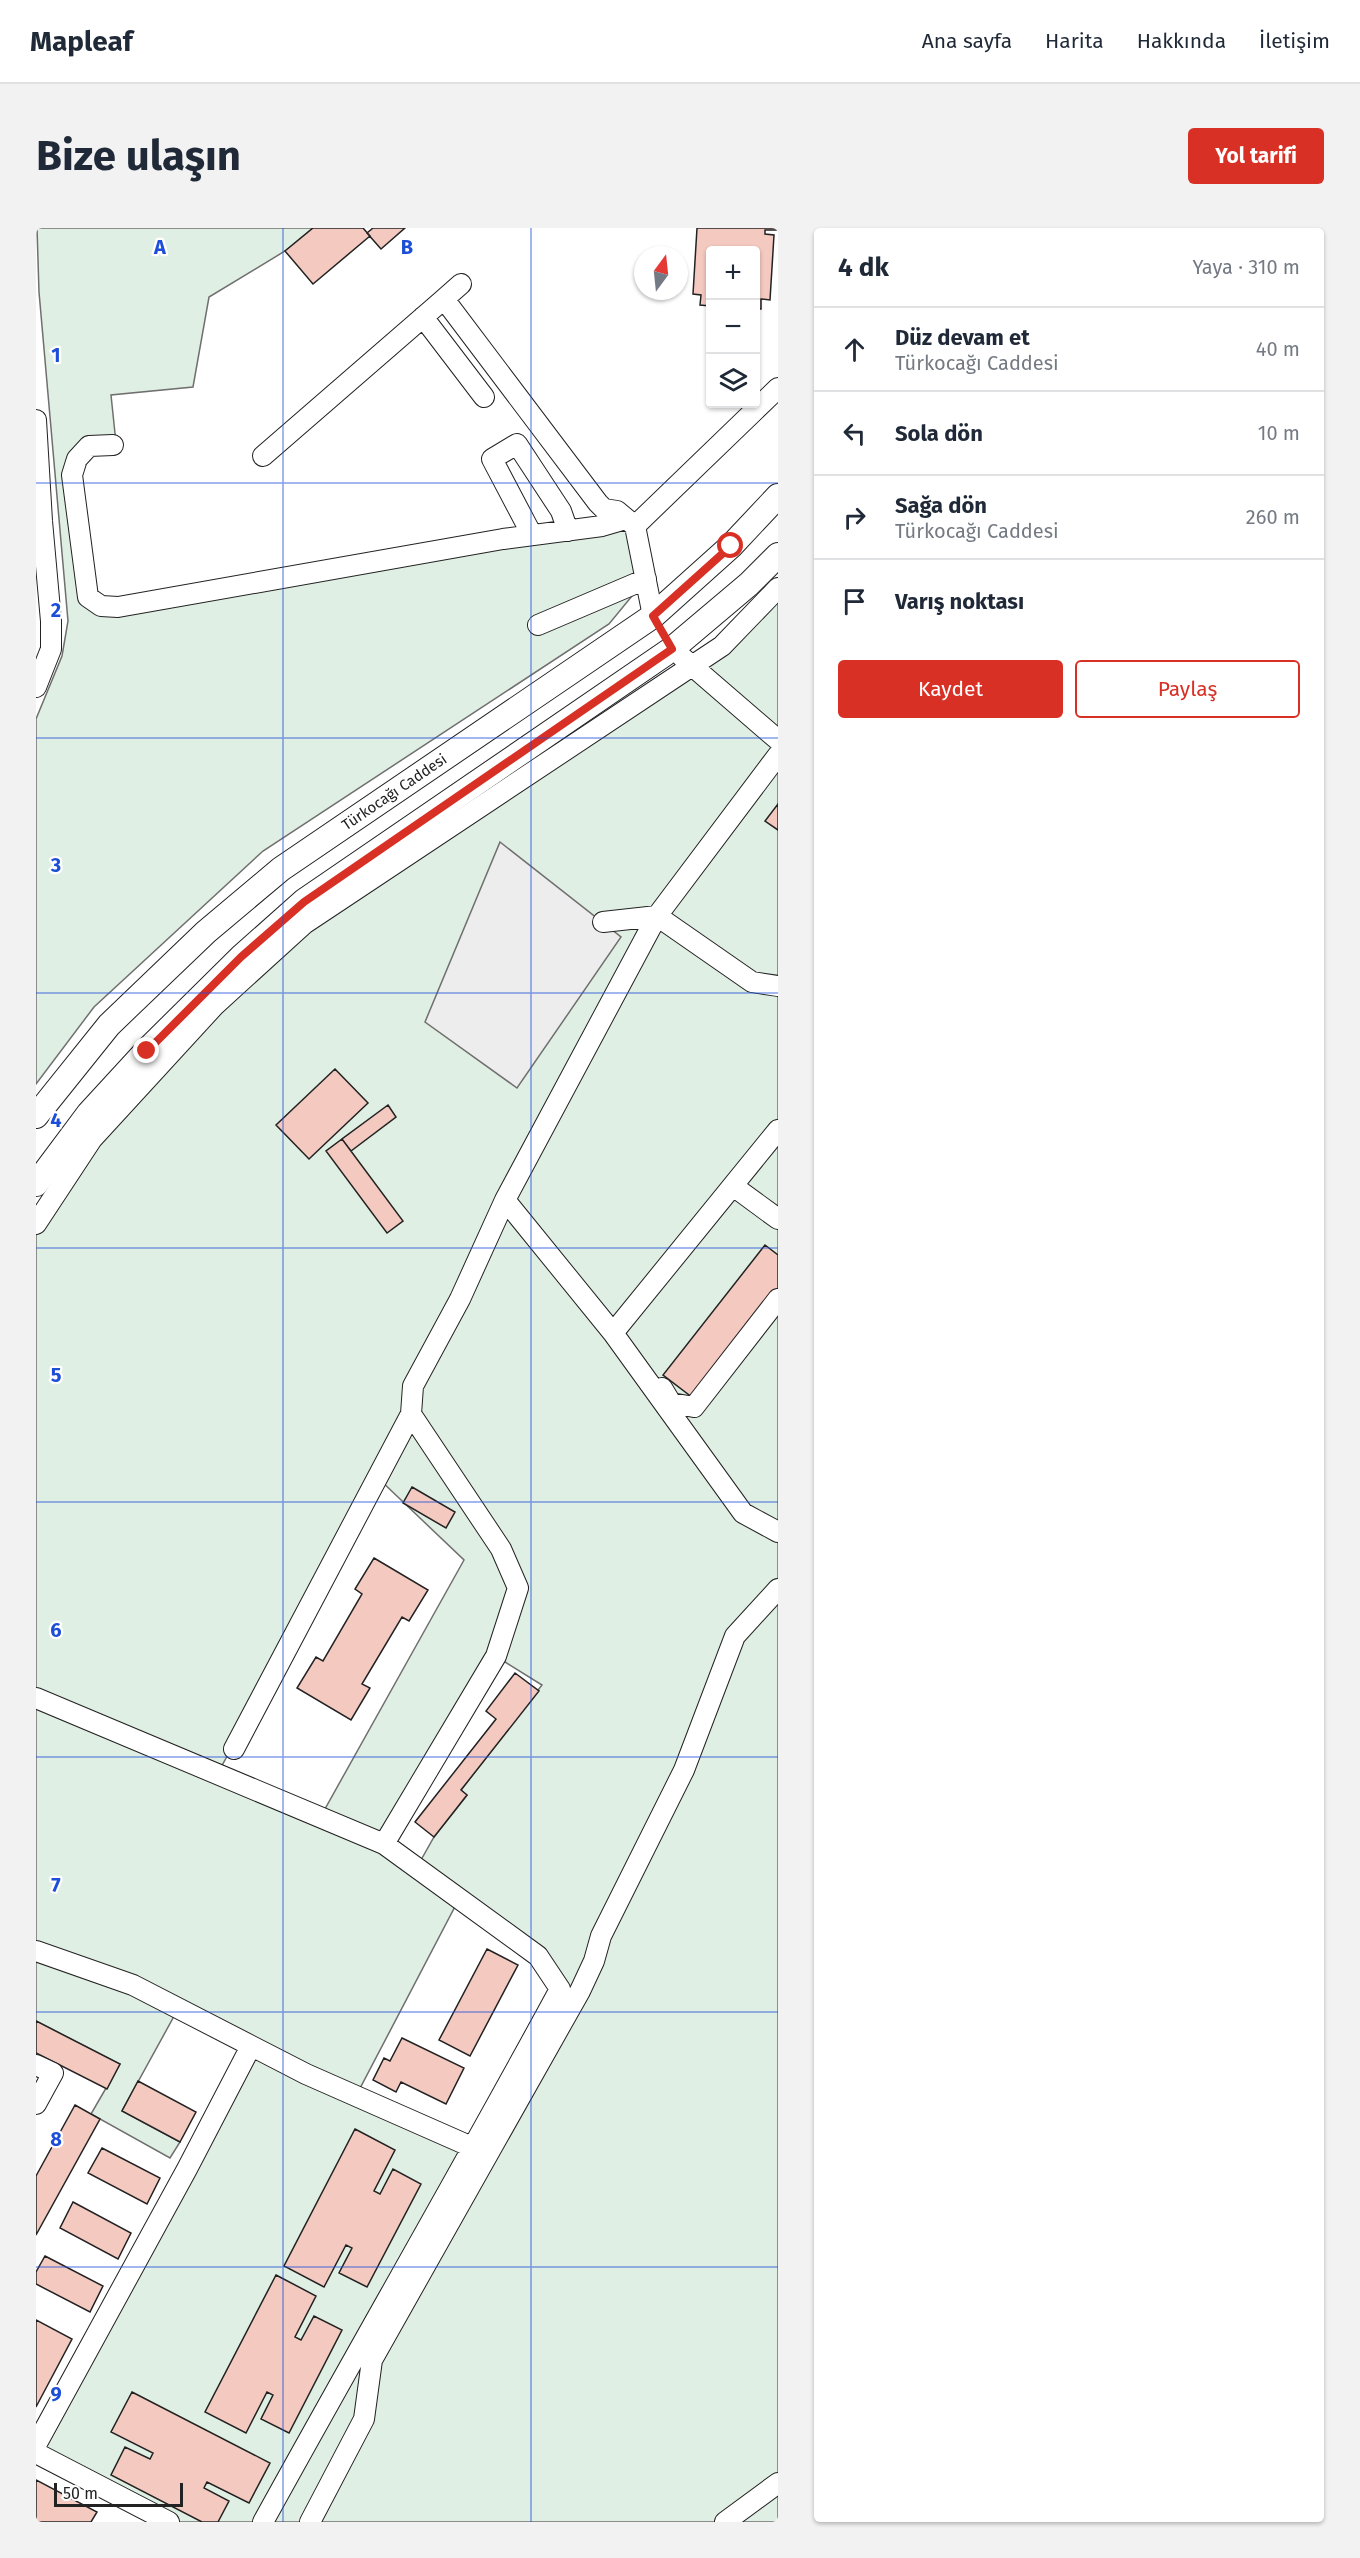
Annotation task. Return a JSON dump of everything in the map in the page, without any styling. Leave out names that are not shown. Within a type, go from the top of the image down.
[{"type":"main road","name":"Türkocağı Caddesi","points":[[36,1116],[109,1025],[206,932],[281,869],[653,616],[731,546],[778,496]]},
{"type":"main road","points":[[36,1184],[89,1113],[147,1051],[241,957],[304,902],[672,649],[749,584],[778,555]]},
{"type":"main road","points":[[653,616],[672,649]]},
{"type":"street","points":[[263,456],[461,284]]},
{"type":"street","points":[[444,299],[598,503],[626,519],[645,579],[653,616]]},
{"type":"street","points":[[423,317],[484,397]]},
{"type":"street","points":[[113,445],[89,446],[77,459],[72,475],[88,597],[101,606],[118,607],[532,535],[602,526],[626,519],[778,388]]},
{"type":"street","points":[[36,420],[39,522],[51,621],[51,649],[36,687]]},
{"type":"street","points":[[532,535],[492,459],[517,444],[561,511],[568,531]]},
{"type":"street","points":[[538,625],[645,579]]},
{"type":"street","points":[[36,1224],[92,1139],[215,1005],[304,924],[414,849],[536,772],[722,646],[778,588]]},
{"type":"street","points":[[672,649],[778,740]]},
{"type":"street","points":[[234,1749],[411,1414],[412,1386],[460,1299],[505,1200],[657,916],[778,755]]},
{"type":"street","points":[[603,921],[657,916],[752,982],[778,986]]},
{"type":"street","points":[[617,1328],[778,1130]]},
{"type":"street","points":[[733,1186],[778,1219]]},
{"type":"street","points":[[505,1200],[617,1328],[671,1403],[694,1407],[778,1299]]},
{"type":"street","points":[[617,1328],[743,1513],[778,1532]]},
{"type":"street","points":[[384,1844],[496,1656],[518,1588],[501,1549],[411,1414]]},
{"type":"street","points":[[310,2522],[364,2419],[372,2360],[580,1991],[594,1961],[602,1936],[684,1770],[735,1636],[778,1589]]},
{"type":"street","points":[[36,1698],[384,1844],[538,1956],[560,1989],[474,2148],[375,2318],[263,2522]]},
{"type":"street","points":[[36,1951],[134,1985],[306,2074],[474,2148]]},
{"type":"street","points":[[36,2445],[187,2169],[251,2046]]},
{"type":"street","points":[[36,2065],[52,2073],[36,2104]]},
{"type":"street","points":[[36,2453],[168,2522]]},
{"type":"street","points":[[724,2522],[778,2482]]},
{"type":"green space","points":[[37,228],[313,228],[285,251],[209,297],[193,387],[111,395],[116,443],[77,459],[88,597],[101,606],[635,526],[646,579],[609,624],[263,851],[94,1007],[36,1084],[36,719],[62,656],[68,621],[39,292]]},
{"type":"green space","points":[[778,588],[778,2522],[169,2522],[36,2453],[251,2046],[178,2009],[122,2111],[180,2142],[170,2158],[91,2114],[120,2064],[36,2021],[36,1224],[92,1139],[304,924],[652,691]],"holes":[[[378,1478],[464,1560],[321,1816],[218,1773]],[[497,1657],[542,1685],[461,1790],[467,1795],[434,1837],[417,1867],[384,1843]],[[459,1899],[560,1989],[474,2148],[356,2096]]]},
{"type":"shaded area","points":[[500,842],[621,937],[517,1088],[425,1022]]},
{"type":"building","points":[[313,228],[363,228],[370,236],[313,284],[285,251]]},
{"type":"building","points":[[373,228],[405,228],[381,249],[367,233]]},
{"type":"building","points":[[697,228],[778,228],[778,230],[765,230],[765,234],[774,235],[770,300],[761,299],[761,309],[760,246],[706,246],[706,306],[700,305],[701,295],[693,294]]},
{"type":"building","points":[[778,804],[778,830],[765,821]]},
{"type":"building","points":[[335,1069],[368,1103],[309,1159],[276,1125]]},
{"type":"building","points":[[388,1105],[396,1117],[351,1151],[342,1139]]},
{"type":"building","points":[[342,1139],[403,1221],[387,1233],[326,1151]]},
{"type":"building","points":[[765,1245],[778,1255],[778,1297],[697,1401],[663,1375]]},
{"type":"building","points":[[412,1487],[455,1512],[446,1528],[403,1503]]},
{"type":"building","points":[[374,1558],[428,1590],[409,1621],[402,1617],[362,1684],[370,1688],[351,1720],[297,1688],[316,1657],[323,1661],[362,1594],[355,1589]]},
{"type":"building","points":[[515,1673],[539,1691],[461,1790],[467,1795],[434,1837],[415,1822],[496,1719],[486,1711]]},
{"type":"building","points":[[487,1949],[518,1965],[470,2056],[439,2040]]},
{"type":"building","points":[[36,2021],[120,2064],[107,2089],[36,2053]]},
{"type":"building","points":[[402,2038],[464,2068],[446,2104],[401,2082],[396,2092],[373,2080],[384,2058],[390,2061]]},
{"type":"building","points":[[138,2081],[196,2112],[180,2142],[122,2111]]},
{"type":"building","points":[[75,2105],[100,2119],[36,2235],[36,2176]]},
{"type":"building","points":[[355,2129],[395,2150],[374,2191],[380,2194],[393,2169],[421,2184],[367,2287],[339,2273],[352,2248],[346,2245],[324,2287],[284,2266]]},
{"type":"building","points":[[102,2148],[160,2178],[147,2204],[88,2173]]},
{"type":"building","points":[[73,2202],[131,2233],[118,2259],[60,2228]]},
{"type":"building","points":[[45,2256],[103,2286],[90,2312],[36,2284],[36,2272]]},
{"type":"building","points":[[276,2275],[316,2296],[295,2337],[301,2340],[314,2316],[342,2330],[289,2433],[261,2419],[273,2395],[267,2392],[246,2433],[205,2412]]},
{"type":"building","points":[[36,2320],[72,2339],[36,2407]]},
{"type":"building","points":[[132,2392],[270,2463],[249,2503],[207,2482],[204,2488],[229,2501],[218,2522],[202,2522],[111,2475],[125,2447],[150,2459],[153,2453],[111,2432]]},
{"type":"building","points":[[36,2480],[97,2512],[91,2522],[36,2522]]},
{"type":"route","points":[[147,1051],[241,957],[304,902],[672,649],[653,616],[731,546]]}]
